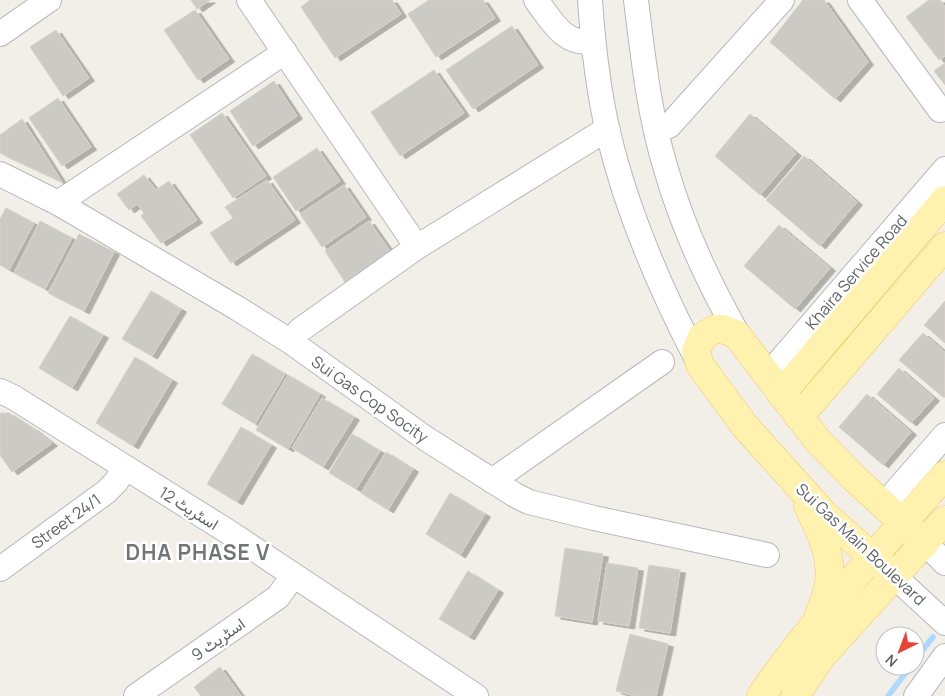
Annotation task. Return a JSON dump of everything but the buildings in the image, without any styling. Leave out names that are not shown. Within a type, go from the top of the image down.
[{"type":"main road","points":[[774,385],[945,200]]},
{"type":"main road","points":[[799,417],[945,246]]},
{"type":"main road","points":[[700,365],[696,351],[702,337],[708,332],[722,329],[729,331],[741,340],[774,385],[830,454],[883,506],[925,543]]},
{"type":"main road","name":"Sui Gas Main Boulevard","points":[[700,365],[744,425],[825,515],[895,577]]},
{"type":"main road","points":[[761,696],[815,625],[945,475]]},
{"type":"main road","points":[[795,482],[827,546],[830,571],[828,591],[815,625]]},
{"type":"main road","points":[[795,696],[822,656],[945,520]]},
{"type":"street","points":[[0,34],[49,0]]},
{"type":"street","points":[[249,0],[417,247]]},
{"type":"street","points":[[536,0],[563,34],[572,40],[584,43],[593,42]]},
{"type":"street","name":"Sui Gas Main Boulevard","points":[[590,0],[593,42],[608,130],[616,163],[637,226],[656,273],[682,332],[700,365]]},
{"type":"street","points":[[636,0],[650,102],[665,168],[680,213],[705,273],[741,340]]},
{"type":"street","points":[[656,129],[669,126],[782,0]]},
{"type":"street","points":[[860,0],[940,110]]},
{"type":"street","points":[[58,203],[285,52]]},
{"type":"street","points":[[290,342],[300,330],[417,247],[608,130]]},
{"type":"street","name":"Khaira Service Road","points":[[774,385],[945,169]]},
{"type":"street","name":"Sui Gas Cop Socity","points":[[0,174],[58,203],[220,298],[290,342],[425,438],[492,481],[529,502],[548,508],[767,555]]},
{"type":"street","points":[[492,481],[662,362]]},
{"type":"street","name":"اسٹریٹ 12","points":[[0,391],[13,397],[227,531],[293,576],[451,690],[476,696]]},
{"type":"street","points":[[883,506],[945,435]]},
{"type":"street","name":"Street 24/1","points":[[0,569],[106,492],[116,482],[125,468]]},
{"type":"street","points":[[925,543],[945,563]]},
{"type":"street","name":"اسٹریٹ 9","points":[[136,696],[278,597],[293,576]]},
{"type":"street","name":"Sui Gas Main Boulevard","points":[[895,577],[945,623]]},
{"type":"street","points":[[916,696],[945,656]]},
{"type":"waterway","points":[[925,647],[933,637]]},
{"type":"waterway","points":[[888,696],[903,676]]},
{"type":"district","name":"DHA PHASE V","points":[[198,553]]}]
